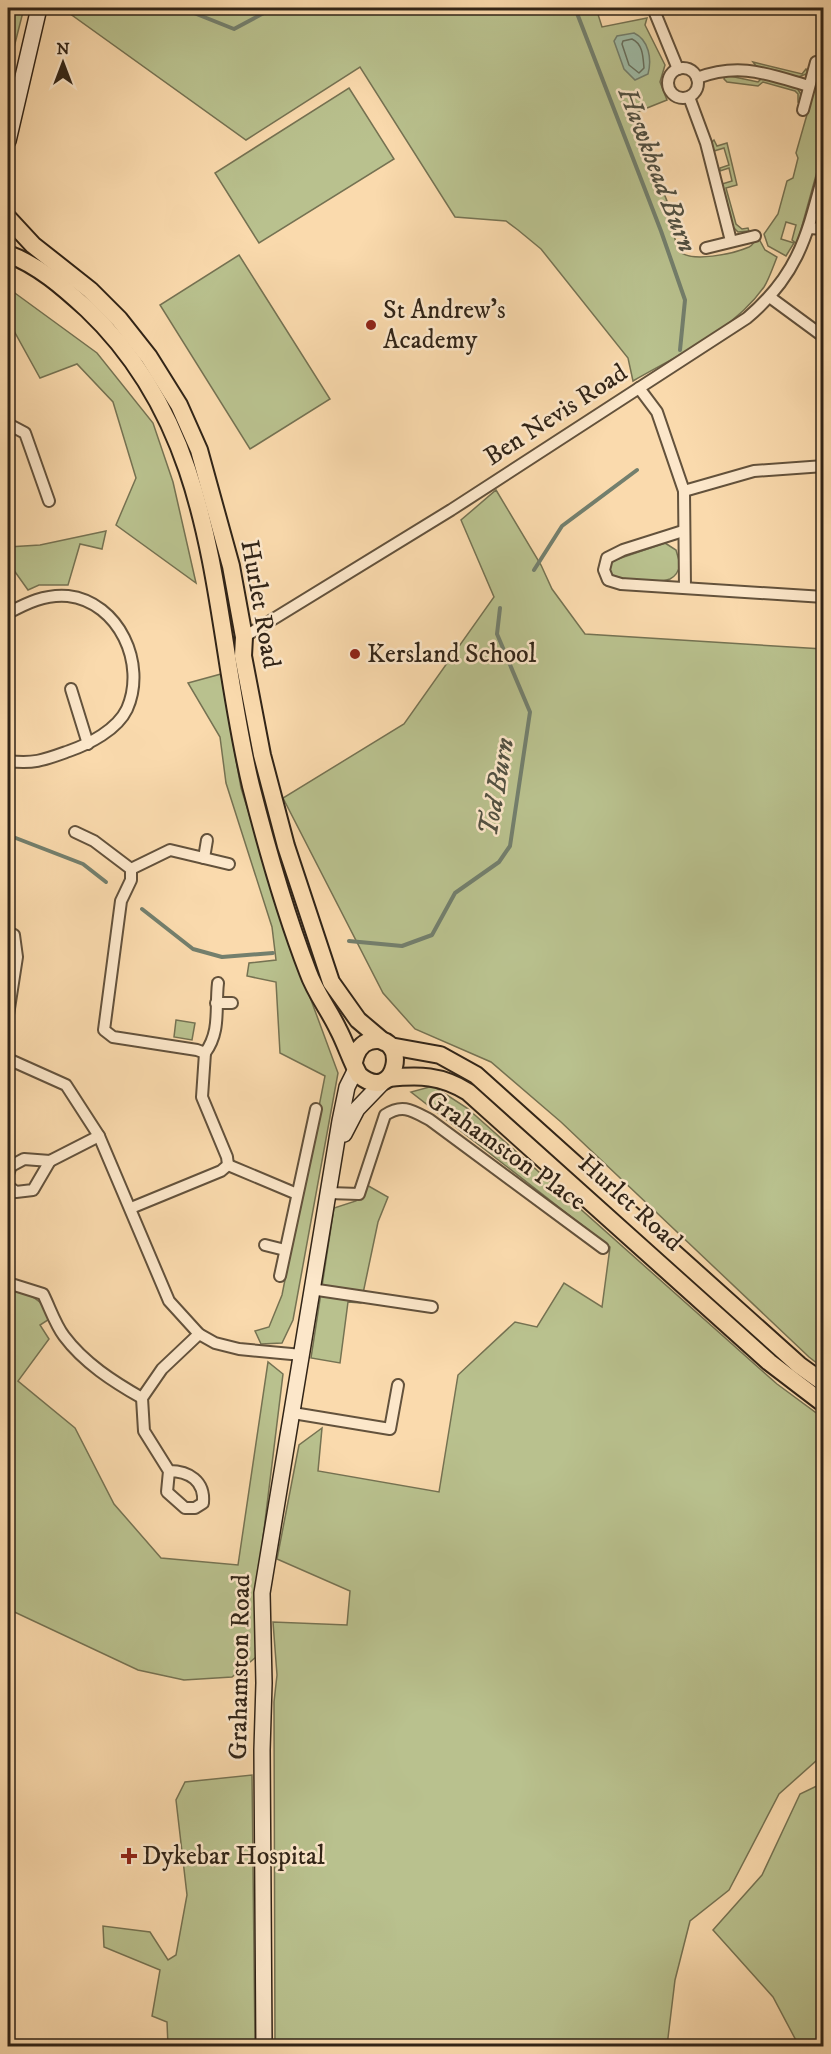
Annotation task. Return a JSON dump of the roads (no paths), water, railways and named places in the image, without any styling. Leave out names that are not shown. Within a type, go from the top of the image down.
[{"type":"main road","points":[[8,133],[39,8]]},
{"type":"main road","name":"Hurlet Road","points":[[8,218],[33,245],[90,290],[119,319],[168,386],[199,450],[231,566],[244,637],[243,656],[275,809],[331,982],[358,1020],[387,1044],[440,1055],[476,1075],[790,1357],[824,1383]]},
{"type":"main road","name":"Hurlet Road","points":[[8,254],[39,270],[75,299],[109,332],[144,379],[169,424],[197,501],[218,593],[238,723],[251,786],[269,849],[308,973],[355,1065]]},
{"type":"main road","points":[[370,1041],[387,1044],[394,1052],[396,1065],[386,1079],[378,1082],[365,1079],[355,1065],[359,1048],[370,1041]]},
{"type":"main road","name":"Grahamston Road","points":[[264,2046],[262,1593],[293,1413],[311,1289],[344,1102],[355,1065]]},
{"type":"main road","name":"Hurlet Road","points":[[386,1079],[436,1077],[453,1082],[468,1092],[769,1362],[824,1404]]},
{"type":"main road","name":"Grahamston Road","points":[[337,1150],[357,1109],[386,1079]]},
{"type":"street","points":[[653,8],[678,69]]},
{"type":"street","points":[[803,110],[816,62]]},
{"type":"street","points":[[678,69],[689,70],[697,78],[697,89],[688,97],[677,97],[668,89],[669,77],[678,69]]},
{"type":"street","points":[[697,78],[716,71],[754,70],[809,86]]},
{"type":"street","points":[[688,97],[706,143],[731,241]]},
{"type":"street","name":"Ben Nevis Road","points":[[244,637],[451,510],[724,335],[771,297],[794,263],[809,228],[824,172]]},
{"type":"street","points":[[809,228],[824,229]]},
{"type":"street","points":[[706,248],[755,236]]},
{"type":"street","points":[[771,297],[824,337]]},
{"type":"street","points":[[639,388],[657,412],[684,491],[685,587]]},
{"type":"street","points":[[8,424],[25,433],[49,501]]},
{"type":"street","points":[[684,491],[754,471],[824,466]]},
{"type":"street","points":[[683,531],[623,550],[608,558],[604,570],[608,580],[621,584],[824,597]]},
{"type":"street","points":[[8,613],[34,600],[69,596],[94,605],[117,625],[130,649],[133,676],[127,708],[119,721],[88,744],[34,764],[8,761]]},
{"type":"street","points":[[70,689],[88,744]]},
{"type":"street","points":[[75,832],[102,847],[131,869]]},
{"type":"street","points":[[204,858],[207,840]]},
{"type":"street","points":[[131,869],[170,850],[229,864]]},
{"type":"street","points":[[131,869],[131,880],[121,901],[104,1029],[113,1037],[205,1053]]},
{"type":"street","points":[[8,932],[14,935],[17,957],[8,1015]]},
{"type":"street","points":[[218,983],[216,1003],[218,1026],[213,1043],[205,1053],[202,1097],[227,1157],[228,1165]]},
{"type":"street","points":[[216,1003],[232,1003]]},
{"type":"street","points":[[8,1059],[66,1085],[99,1137],[169,1300],[199,1334],[215,1343],[239,1349],[302,1355]]},
{"type":"street","name":"Grahamston Place","points":[[329,1193],[359,1194],[385,1115],[394,1109],[408,1108],[430,1120],[603,1248]]},
{"type":"street","points":[[280,1276],[316,1109]]},
{"type":"street","points":[[8,1174],[11,1166],[24,1159],[50,1161],[99,1137]]},
{"type":"street","points":[[8,1186],[16,1192],[33,1190],[50,1161]]},
{"type":"street","points":[[228,1165],[297,1194]]},
{"type":"street","points":[[131,1208],[221,1171],[228,1165]]},
{"type":"street","points":[[265,1245],[285,1250]]},
{"type":"street","points":[[8,1283],[43,1294],[63,1335],[77,1352],[112,1381],[142,1398]]},
{"type":"street","points":[[311,1289],[432,1307]]},
{"type":"street","points":[[169,1471],[144,1431],[142,1398],[162,1369],[199,1334]]},
{"type":"street","points":[[293,1413],[390,1429],[398,1386]]},
{"type":"water","points":[[634,33],[646,45],[650,62],[648,74],[635,80],[624,69],[614,41],[617,36]]},
{"type":"waterway","name":"Hawkhead Burn","points":[[189,8],[194,13],[234,29],[273,8]]},
{"type":"waterway","name":"Hawkhead Burn","points":[[575,8],[661,231],[685,300],[680,350]]},
{"type":"waterway","name":"Tod Burn","points":[[534,570],[562,526],[637,470]]},
{"type":"waterway","name":"Tod Burn","points":[[349,941],[402,946],[432,935],[455,893],[499,862],[510,846],[530,712],[497,634],[500,608]]},
{"type":"waterway","name":"Tod Burn","points":[[8,835],[83,864],[106,882]]},
{"type":"waterway","name":"Tod Burn","points":[[142,909],[193,949],[222,957],[273,953]]},
{"type":"place","name":"St Andrew's Academy","points":[[371,325]]},
{"type":"place","name":"Kersland School","points":[[355,654]]},
{"type":"place","name":"Dykebar Hospital","points":[[129,1856]]}]
